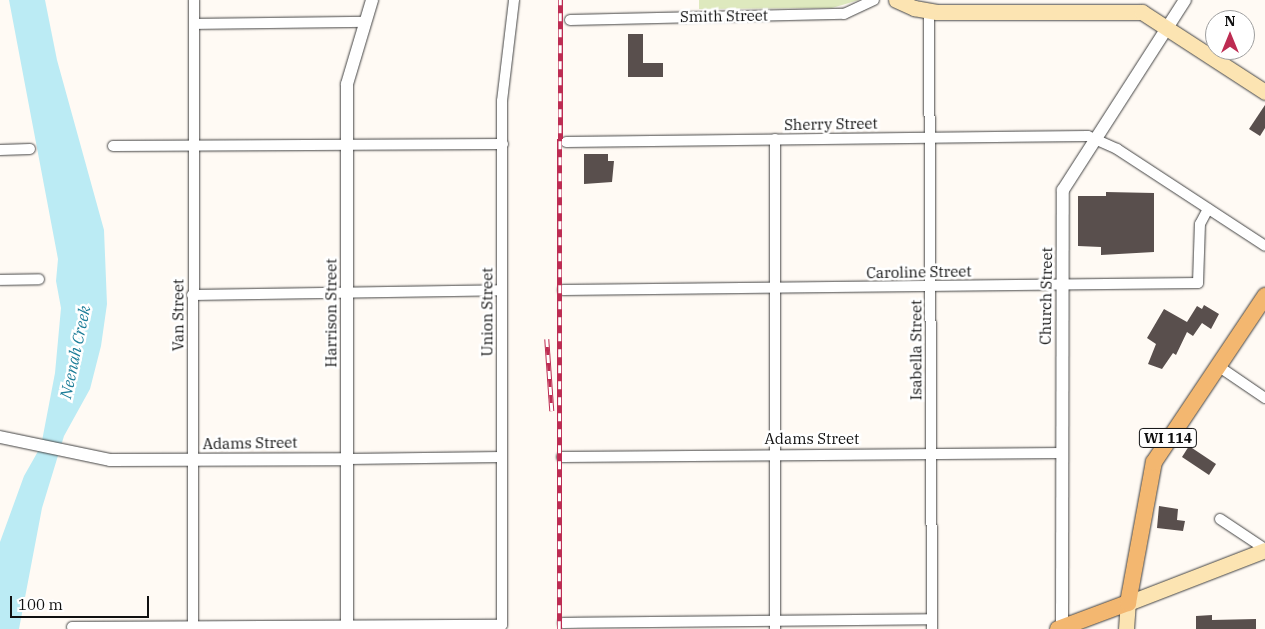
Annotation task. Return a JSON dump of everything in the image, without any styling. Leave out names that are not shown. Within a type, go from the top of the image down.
[{"type":"main road","points":[[896,0],[929,12],[1127,5],[1167,26],[1265,92]]},
{"type":"main road","name":"WI 114","points":[[1128,604],[1154,462],[1265,296]]},
{"type":"main road","points":[[1064,628],[1265,550]]},
{"type":"main road","points":[[1126,629],[1128,604]]},
{"type":"street","name":"Van Street","points":[[193,628],[192,294],[194,0]]},
{"type":"street","name":"Harrison Street","points":[[347,627],[348,84],[372,0]]},
{"type":"street","name":"Union Street","points":[[347,627],[502,625],[503,78],[514,0]]},
{"type":"street","name":"Smith Street","points":[[570,20],[838,14],[862,9],[874,0]]},
{"type":"street","name":"Church Street","points":[[1064,628],[1062,454],[1063,190],[1185,0]]},
{"type":"street","name":"Isabella Street","points":[[929,12],[932,624]]},
{"type":"street","points":[[194,24],[365,22]]},
{"type":"street","name":"Sherry Street","points":[[566,142],[1081,136],[1096,139]]},
{"type":"street","points":[[1096,139],[1265,246]]},
{"type":"street","points":[[775,140],[775,625]]},
{"type":"street","points":[[113,146],[503,144]]},
{"type":"street","points":[[0,150],[30,150]]},
{"type":"street","name":"Caroline Street","points":[[563,290],[1198,284],[1200,224],[1208,209]]},
{"type":"street","points":[[0,280],[39,279]]},
{"type":"street","points":[[192,294],[502,290]]},
{"type":"street","points":[[1218,366],[1265,398]]},
{"type":"street","name":"Adams Street","points":[[0,437],[110,460],[502,456]]},
{"type":"street","name":"Adams Street","points":[[562,456],[1062,454]]},
{"type":"street","points":[[1220,519],[1265,550]]},
{"type":"street","points":[[563,623],[932,624]]},
{"type":"street","points":[[72,627],[347,627]]},
{"type":"green space","points":[[699,0],[859,0],[832,8],[699,9]]},
{"type":"water","name":"Neenah Creek","points":[[9,0],[45,0],[57,60],[104,230],[107,304],[101,346],[90,389],[64,436],[42,508],[19,629],[0,629],[0,542],[24,476],[41,446],[55,373],[61,308],[56,281],[58,259]]},
{"type":"building","points":[[628,34],[643,34],[643,63],[663,63],[663,77],[628,77]]},
{"type":"building","points":[[1265,105],[1265,128],[1260,136],[1249,129]]},
{"type":"building","points":[[584,154],[608,154],[608,161],[614,161],[612,182],[584,184]]},
{"type":"building","points":[[1106,192],[1154,193],[1154,252],[1101,255],[1101,247],[1078,246],[1078,196],[1106,196]]},
{"type":"building","points":[[1204,305],[1219,314],[1211,329],[1202,323],[1193,336],[1187,332],[1176,355],[1173,353],[1162,369],[1148,364],[1156,344],[1147,338],[1164,309],[1187,322],[1197,306],[1202,309]]},
{"type":"building","points":[[1189,446],[1216,464],[1209,475],[1182,457]]},
{"type":"building","points":[[1159,506],[1178,509],[1177,520],[1185,521],[1183,531],[1157,528]]},
{"type":"building","points":[[1212,615],[1212,620],[1256,619],[1256,629],[1196,629],[1196,616]]},
{"type":"railway","points":[[559,629],[560,0]]},
{"type":"railway","points":[[547,339],[552,411]]}]
